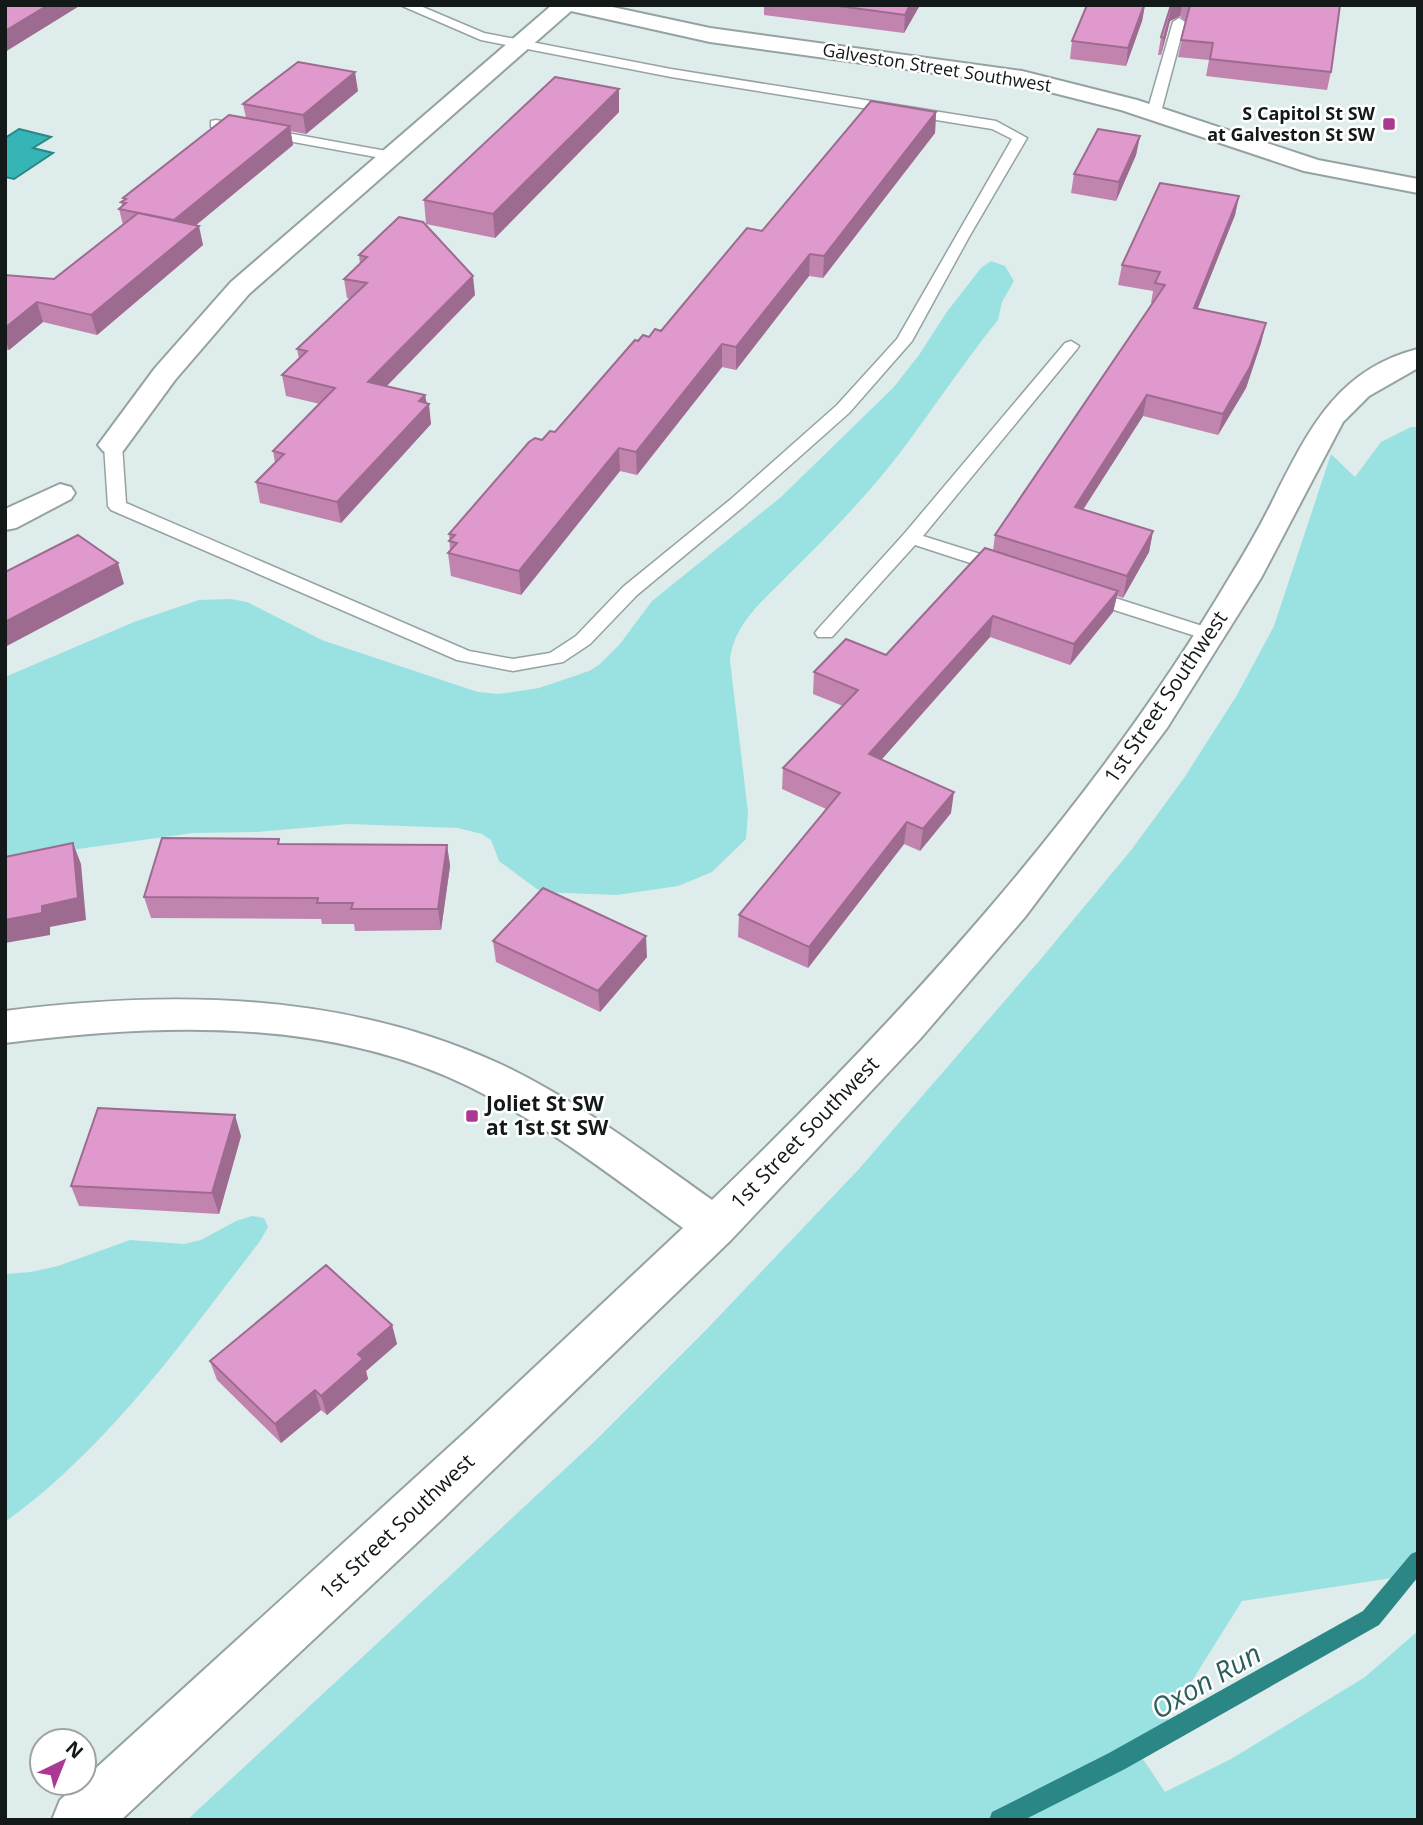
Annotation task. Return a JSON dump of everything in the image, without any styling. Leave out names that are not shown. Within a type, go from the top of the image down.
[{"type":"street","points":[[113,445],[165,374],[240,288],[565,5]]},
{"type":"street","name":"Galveston Street Southwest","points":[[572,5],[710,35],[1022,78],[1154,113],[1222,138],[1313,166],[1418,186]]},
{"type":"street","name":"1st Street Southwest","points":[[80,1820],[536,1399],[715,1227],[879,1058],[1015,902],[1098,797],[1211,635],[1264,546],[1326,425],[1358,390],[1418,357]]},
{"type":"street","points":[[5,521],[60,493]]},
{"type":"street","points":[[5,1027],[89,1015],[172,1011],[265,1017],[369,1036],[467,1069],[545,1108],[715,1227]]},
{"type":"lane","points":[[113,445],[117,506],[464,656],[513,665],[556,658],[583,640],[630,592],[737,503],[852,400],[904,341],[961,237],[1020,138],[996,125],[671,73],[528,36],[481,36],[406,5]]},
{"type":"lane","points":[[1154,113],[1179,22]]},
{"type":"lane","points":[[216,124],[393,156]]},
{"type":"lane","points":[[825,633],[912,538],[1071,346]]},
{"type":"lane","points":[[912,538],[1026,575]]},
{"type":"lane","points":[[1065,587],[1211,635]]},
{"type":"shaded area","points":[[19,129],[51,137],[33,148],[53,153],[14,179],[5,177],[5,138]]},
{"type":"shaded area","points":[[991,261],[1005,266],[1014,281],[1002,302],[998,320],[890,466],[848,514],[760,603],[737,635],[730,661],[748,812],[746,839],[712,872],[678,886],[617,895],[541,892],[499,861],[491,840],[482,834],[458,828],[348,824],[257,832],[193,833],[42,854],[5,865],[5,677],[134,622],[199,600],[231,599],[247,602],[322,640],[478,692],[499,694],[539,688],[589,671],[620,644],[652,601],[781,497],[893,388],[919,355],[946,313],[981,268]]},
{"type":"shaded area","points":[[1411,427],[1418,427],[1418,1574],[1242,1601],[1143,1759],[1165,1792],[1231,1759],[1365,1677],[1418,1631],[1418,1820],[187,1820],[594,1442],[706,1330],[859,1169],[1040,960],[1132,849],[1184,778],[1237,695],[1274,626],[1331,454],[1355,477],[1381,442]]},
{"type":"shaded area","points":[[252,1216],[264,1218],[268,1227],[260,1241],[173,1354],[143,1391],[78,1461],[5,1522],[5,1274],[58,1266],[130,1240],[184,1244],[201,1240],[236,1221]]},
{"type":"building","points":[[5,5],[48,5],[5,31]]},
{"type":"building","points":[[831,5],[910,5],[905,15]]},
{"type":"building","points":[[1087,5],[1144,5],[1128,48],[1072,41]]},
{"type":"building","points":[[1173,5],[1164,38],[1161,37]]},
{"type":"building","points":[[1190,5],[1340,5],[1331,72],[1210,59],[1213,43],[1181,40]]},
{"type":"building","points":[[298,62],[355,72],[303,115],[243,104]]},
{"type":"building","points":[[555,77],[619,89],[493,214],[424,200]]},
{"type":"building","points":[[871,101],[936,112],[824,256],[810,254],[736,347],[722,344],[636,452],[619,448],[519,571],[448,553],[457,543],[449,541],[455,535],[449,534],[529,442],[535,438],[542,440],[550,431],[555,432],[635,340],[638,341],[643,335],[649,337],[655,329],[661,331],[747,228],[762,231]]},
{"type":"building","points":[[229,115],[290,126],[174,220],[119,209],[126,203],[121,202],[126,199],[123,198]]},
{"type":"building","points":[[1098,129],[1140,136],[1119,182],[1074,174]]},
{"type":"building","points":[[1160,183],[1239,196],[1194,308],[1266,323],[1250,367],[1223,414],[1147,395],[1075,507],[1153,531],[1127,576],[995,535],[1165,285],[1155,283],[1160,272],[1122,265]]},
{"type":"building","points":[[138,213],[199,226],[91,315],[37,302],[5,328],[5,275],[54,279]]},
{"type":"building","points":[[399,217],[423,222],[473,276],[368,382],[425,395],[419,401],[429,404],[337,502],[256,482],[284,454],[273,451],[335,388],[282,375],[307,351],[297,349],[367,283],[344,279],[367,257],[359,255]]},
{"type":"building","points":[[78,535],[118,563],[5,622],[5,572]]},
{"type":"building","points":[[985,548],[1118,591],[1074,644],[993,616],[869,754],[954,792],[923,829],[907,822],[809,947],[739,915],[840,793],[783,768],[858,690],[814,672],[846,639],[886,655]]},
{"type":"building","points":[[162,838],[279,839],[278,844],[447,845],[438,909],[351,909],[353,903],[317,903],[318,898],[144,897]]},
{"type":"building","points":[[73,843],[78,898],[42,906],[42,913],[5,920],[5,857]]},
{"type":"building","points":[[543,888],[646,936],[598,991],[493,941]]},
{"type":"building","points":[[98,1108],[235,1115],[212,1193],[71,1186]]},
{"type":"building","points":[[326,1265],[392,1325],[358,1354],[363,1359],[321,1396],[315,1390],[275,1424],[210,1361]]},
{"type":"waterway","name":"Oxon Run","points":[[1000,1820],[1117,1761],[1371,1618],[1418,1561]]},
{"type":"place","name":"S Capitol St SW at Galveston St SW","points":[[1389,124]]},
{"type":"place","name":"Joliet St SW at 1st St SW","points":[[472,1116]]}]
